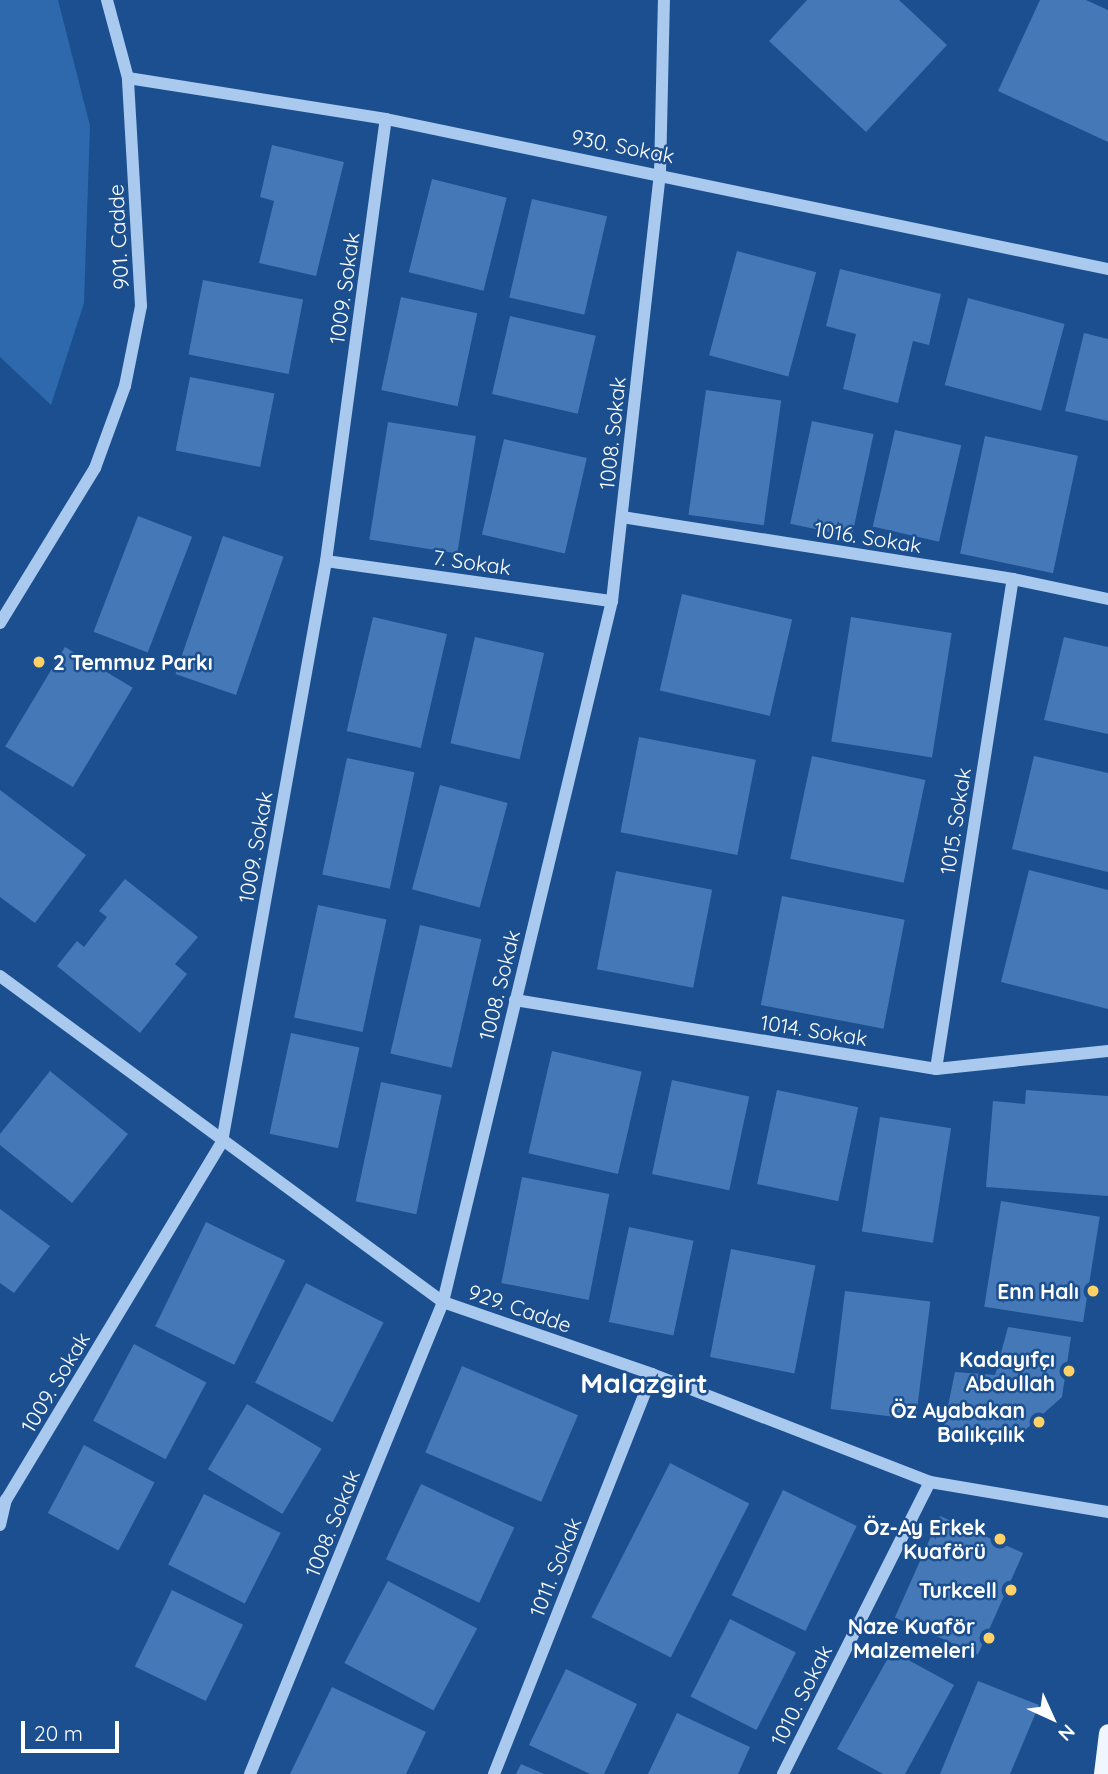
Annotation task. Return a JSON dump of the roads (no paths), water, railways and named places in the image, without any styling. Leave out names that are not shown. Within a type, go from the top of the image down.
[{"type":"main road","points":[[1105,1773],[1108,1733]]},
{"type":"street","name":"901. Cadde","points":[[0,623],[95,468],[125,386],[141,306],[128,78],[107,0]]},
{"type":"street","name":"1008. Sokak","points":[[250,1774],[443,1302],[612,601],[660,173],[664,0]]},
{"type":"street","name":"930. Sokak","points":[[128,78],[386,119],[660,173],[1108,269]]},
{"type":"street","name":"1009. Sokak","points":[[0,1525],[6,1500],[222,1142],[326,561],[386,119]]},
{"type":"street","name":"1016. Sokak","points":[[622,517],[1013,579],[1108,599]]},
{"type":"street","name":"7. Sokak","points":[[326,561],[612,601]]},
{"type":"street","name":"1015. Sokak","points":[[936,1069],[1013,579]]},
{"type":"street","name":"929. Cadde","points":[[0,976],[222,1142],[443,1302],[652,1374],[930,1482],[1108,1512]]},
{"type":"street","name":"1014. Sokak","points":[[515,1000],[936,1069],[1108,1051]]},
{"type":"street","name":"1011. Sokak","points":[[494,1774],[652,1374]]},
{"type":"street","name":"1010. Sokak","points":[[783,1774],[930,1482]]},
{"type":"place","name":"2 Temmuz Parkı","points":[[39,662]]},
{"type":"place","name":"Enn Halı","points":[[1093,1291]]},
{"type":"place","name":"Kadayıfçı Abdullah","points":[[1069,1371]]},
{"type":"place","name":"Öz Ayabakan Balıkçılık","points":[[1039,1422]]},
{"type":"place","name":"Öz-Ay Erkek Kuaförü","points":[[1000,1539]]},
{"type":"place","name":"Turkcell","points":[[1011,1590]]},
{"type":"place","name":"Naze Kuaför Malzemeleri","points":[[989,1638]]},
{"type":"district","name":"Malazgirt","points":[[644,1383]]}]
